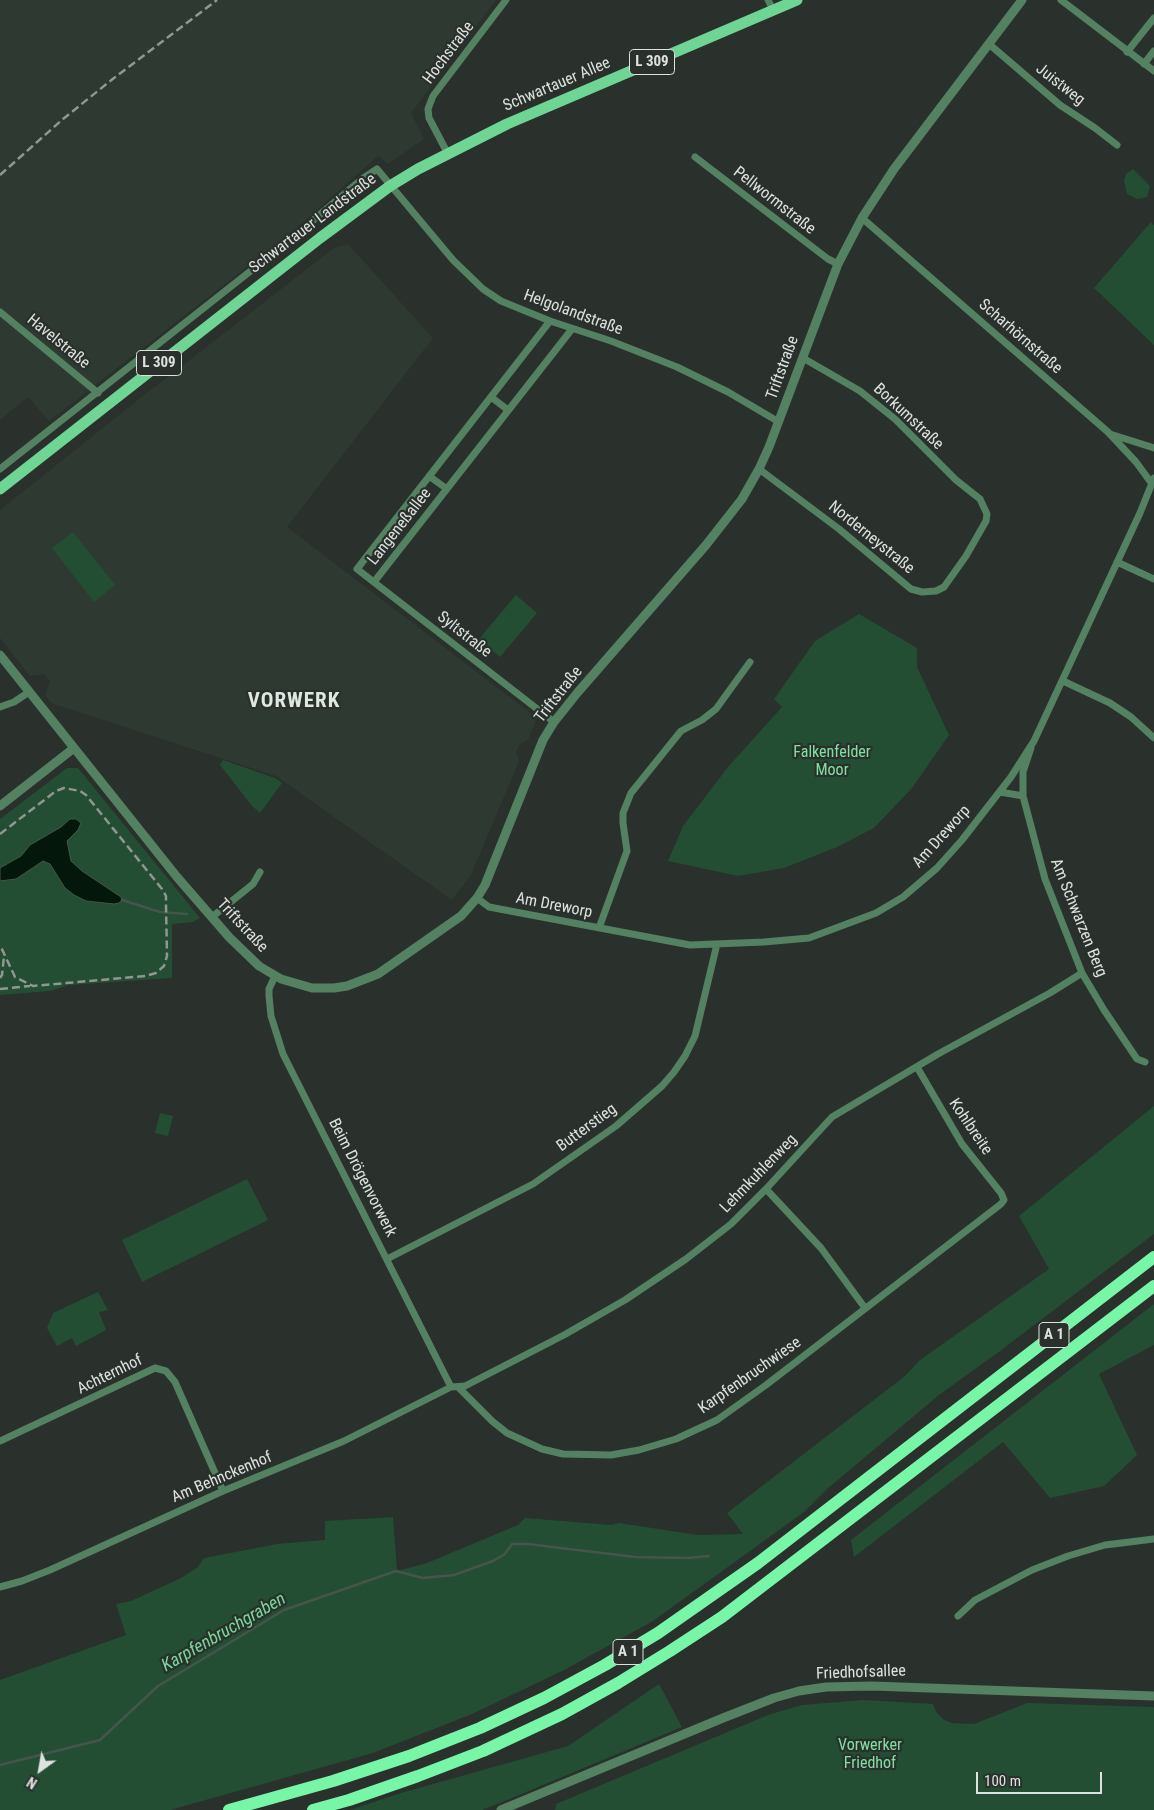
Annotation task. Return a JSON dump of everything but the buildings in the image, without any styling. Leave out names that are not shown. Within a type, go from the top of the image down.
[{"type":"highway","name":"A 1","points":[[229,1810],[333,1781],[409,1756],[480,1728],[544,1698],[605,1666],[658,1633],[758,1563],[1154,1257]]},
{"type":"highway","name":"A 1","points":[[313,1810],[349,1800],[483,1751],[562,1714],[670,1651],[722,1617],[797,1561],[1154,1286]]},
{"type":"main road","name":"Schwartauer Allee","points":[[390,186],[418,169],[507,124],[771,5],[797,0]]},
{"type":"main road","name":"Schwartauer Landstraße","points":[[0,489],[260,284],[390,186]]},
{"type":"street","name":"Hochstraße","points":[[448,154],[429,118],[428,109],[433,96],[506,0]]},
{"type":"street","name":"Triftstraße","points":[[0,655],[118,804],[212,917],[243,952],[259,966],[275,976],[294,984],[312,988],[334,988],[356,983],[378,974],[461,916],[478,898],[486,885],[543,740],[554,722],[706,545],[742,499],[759,469],[779,422],[838,264],[862,218],[891,173],[1022,0]]},
{"type":"street","points":[[1061,0],[1154,71]]},
{"type":"street","points":[[1127,52],[1154,18]]},
{"type":"street","name":"Juistweg","points":[[988,44],[1060,105],[1096,128],[1117,145]]},
{"type":"street","points":[[1144,64],[1154,51]]},
{"type":"street","name":"Pellwormstraße","points":[[695,157],[828,259],[838,264]]},
{"type":"street","name":"Schwartauer Landstraße","points":[[0,469],[286,243],[362,179],[377,169],[390,186]]},
{"type":"street","name":"Helgolandstraße","points":[[390,186],[453,260],[483,289],[501,301],[550,321],[677,367],[728,392],[779,422]]},
{"type":"street","name":"Scharhörnstraße","points":[[862,218],[1109,434],[1153,481]]},
{"type":"street","name":"Havelstraße","points":[[0,312],[98,393]]},
{"type":"street","name":"Langeneßallee","points":[[357,569],[550,321]]},
{"type":"street","name":"Langeneßallee","points":[[374,582],[572,328]]},
{"type":"street","name":"Borkumstraße","points":[[803,358],[839,378],[878,404],[956,480],[980,498],[986,508]]},
{"type":"street","points":[[491,396],[508,410]]},
{"type":"street","points":[[1109,434],[1154,448]]},
{"type":"street","name":"Norderneystraße","points":[[759,469],[840,529],[911,589],[922,592],[936,591],[944,587],[951,579],[986,521],[986,508]]},
{"type":"street","name":"Langeneßallee","points":[[429,476],[447,489]]},
{"type":"street","name":"Am Dreworp","points":[[478,898],[489,907],[690,945],[810,938],[876,913],[903,897],[937,868],[962,840],[1000,792],[1034,741],[1153,481]]},
{"type":"street","points":[[1117,562],[1154,580]]},
{"type":"street","name":"Syltstraße","points":[[357,569],[554,722]]},
{"type":"street","points":[[599,928],[627,851],[623,823],[630,793],[681,730],[702,720],[716,708],[750,662]]},
{"type":"street","points":[[1063,681],[1110,703],[1131,717],[1154,738]]},
{"type":"street","points":[[0,707],[14,702],[29,692]]},
{"type":"street","name":"Am Schwarzen Berg","points":[[1034,741],[1023,772],[1022,796],[1044,879],[1082,973],[1137,1059],[1145,1062]]},
{"type":"street","points":[[0,806],[74,748]]},
{"type":"street","points":[[1000,792],[1022,796]]},
{"type":"street","points":[[212,917],[253,884],[260,872]]},
{"type":"street","name":"Butterstieg","points":[[387,1259],[533,1184],[604,1135],[656,1091],[674,1072],[695,1036],[717,944]]},
{"type":"street","name":"Lehmkuhlenweg","points":[[455,1387],[465,1386],[539,1348],[625,1300],[686,1259],[731,1224],[832,1117],[1082,973]]},
{"type":"street","name":"Beim Drögenvorwerk","points":[[275,976],[269,989],[271,1016],[283,1054],[387,1259],[455,1387]]},
{"type":"street","name":"Kohlbreite","points":[[917,1067],[962,1144],[1001,1193],[1004,1200]]},
{"type":"street","points":[[766,1189],[821,1248],[865,1308]]},
{"type":"street","name":"Karpfenbruchwiese","points":[[455,1387],[507,1433],[542,1448],[562,1454],[610,1456],[639,1450],[676,1438],[717,1420],[1004,1200]]},
{"type":"street","name":"Achternhof","points":[[0,1441],[156,1368],[166,1371],[175,1382],[223,1491]]},
{"type":"street","name":"Am Behnckenhof","points":[[0,1587],[50,1570],[223,1491],[344,1441],[455,1387]]},
{"type":"street","points":[[958,1616],[975,1600],[1032,1570],[1068,1556],[1105,1545],[1154,1539]]},
{"type":"street","name":"Friedhofsallee","points":[[501,1810],[774,1698],[826,1686],[1154,1696]]},
{"type":"shaded area","points":[[0,0],[496,0],[411,113],[424,139],[388,164],[378,156],[292,232],[49,421],[28,397],[0,420]]},
{"type":"shaded area","points":[[348,244],[433,338],[287,527],[537,718],[528,740],[520,744],[516,752],[519,761],[471,875],[452,900],[276,776],[51,703],[45,695],[50,682],[44,674],[30,676],[0,638],[0,510],[334,248]]},
{"type":"shaded area","points":[[70,819],[76,819],[81,823],[78,830],[67,841],[71,861],[82,871],[121,897],[122,900],[119,903],[86,901],[74,895],[65,888],[50,864],[43,861],[16,879],[0,881],[0,868],[21,856],[30,845],[61,827]]},
{"type":"green space","points":[[1133,169],[1150,186],[1147,197],[1137,199],[1127,194],[1124,181],[1126,174]]},
{"type":"green space","points":[[1151,222],[1154,225],[1154,345],[1094,288]]},
{"type":"green space","points":[[73,532],[115,585],[94,602],[52,548]]},
{"type":"green space","points":[[516,595],[537,613],[500,657],[479,639]]},
{"type":"green space","name":"Falkenfelder Moor","points":[[859,614],[917,648],[917,667],[949,735],[912,788],[874,828],[837,847],[784,868],[738,876],[668,861],[683,826],[728,767],[782,707],[774,699],[815,641]]},
{"type":"green space","points":[[223,760],[275,778],[282,783],[260,813],[252,806],[220,765]]},
{"type":"green space","points":[[67,768],[78,768],[200,918],[193,922],[172,924],[172,978],[69,985],[50,991],[0,995],[0,819]]},
{"type":"green space","points":[[1154,1106],[1154,1234],[939,1395],[827,1489],[804,1512],[653,1621],[564,1670],[472,1714],[373,1753],[170,1810],[0,1810],[0,1680],[126,1635],[116,1604],[131,1601],[181,1578],[198,1567],[204,1558],[277,1544],[325,1540],[325,1521],[393,1517],[397,1571],[427,1563],[518,1525],[525,1518],[611,1525],[619,1523],[698,1535],[743,1534],[727,1513],[905,1376],[920,1360],[1049,1269],[1019,1216]]},
{"type":"green space","points":[[160,1113],[173,1116],[168,1136],[155,1133]]},
{"type":"green space","points":[[247,1179],[268,1220],[142,1282],[122,1240]]},
{"type":"green space","points":[[98,1292],[108,1310],[99,1312],[106,1330],[76,1346],[72,1338],[57,1346],[47,1328],[53,1313]]},
{"type":"green space","points":[[1154,1304],[1154,1345],[1099,1374],[1137,1455],[1104,1486],[1050,1498],[1003,1442],[854,1557],[851,1540]]},
{"type":"green space","points":[[659,1684],[682,1727],[507,1800],[482,1810],[350,1810],[401,1793],[568,1746]]},
{"type":"green space","name":"Vorwerker Friedhof","points":[[863,1700],[933,1704],[936,1712],[944,1720],[952,1723],[974,1724],[1027,1703],[1154,1707],[1154,1810],[554,1810],[556,1809],[556,1804],[768,1715],[802,1705]]},
{"type":"waterway","points":[[122,900],[160,912],[187,914]]},
{"type":"waterway","name":"Karpfenbruchgraben","points":[[0,1765],[100,1740],[158,1686],[284,1610],[396,1571],[423,1578],[454,1575],[493,1561],[505,1554],[512,1544],[528,1544],[635,1557],[688,1558],[709,1556]]},
{"type":"railway","points":[[0,175],[63,119],[217,0]]},
{"type":"railway","points":[[0,834],[56,791],[64,788],[80,791],[86,795],[166,896],[167,956],[164,966],[156,973],[145,976],[33,986],[15,977],[0,945]]},
{"type":"railway","points":[[0,978],[4,956]]},
{"type":"railway","points":[[0,989],[30,986]]},
{"type":"district","name":"VORWERK","points":[[294,702]]}]
